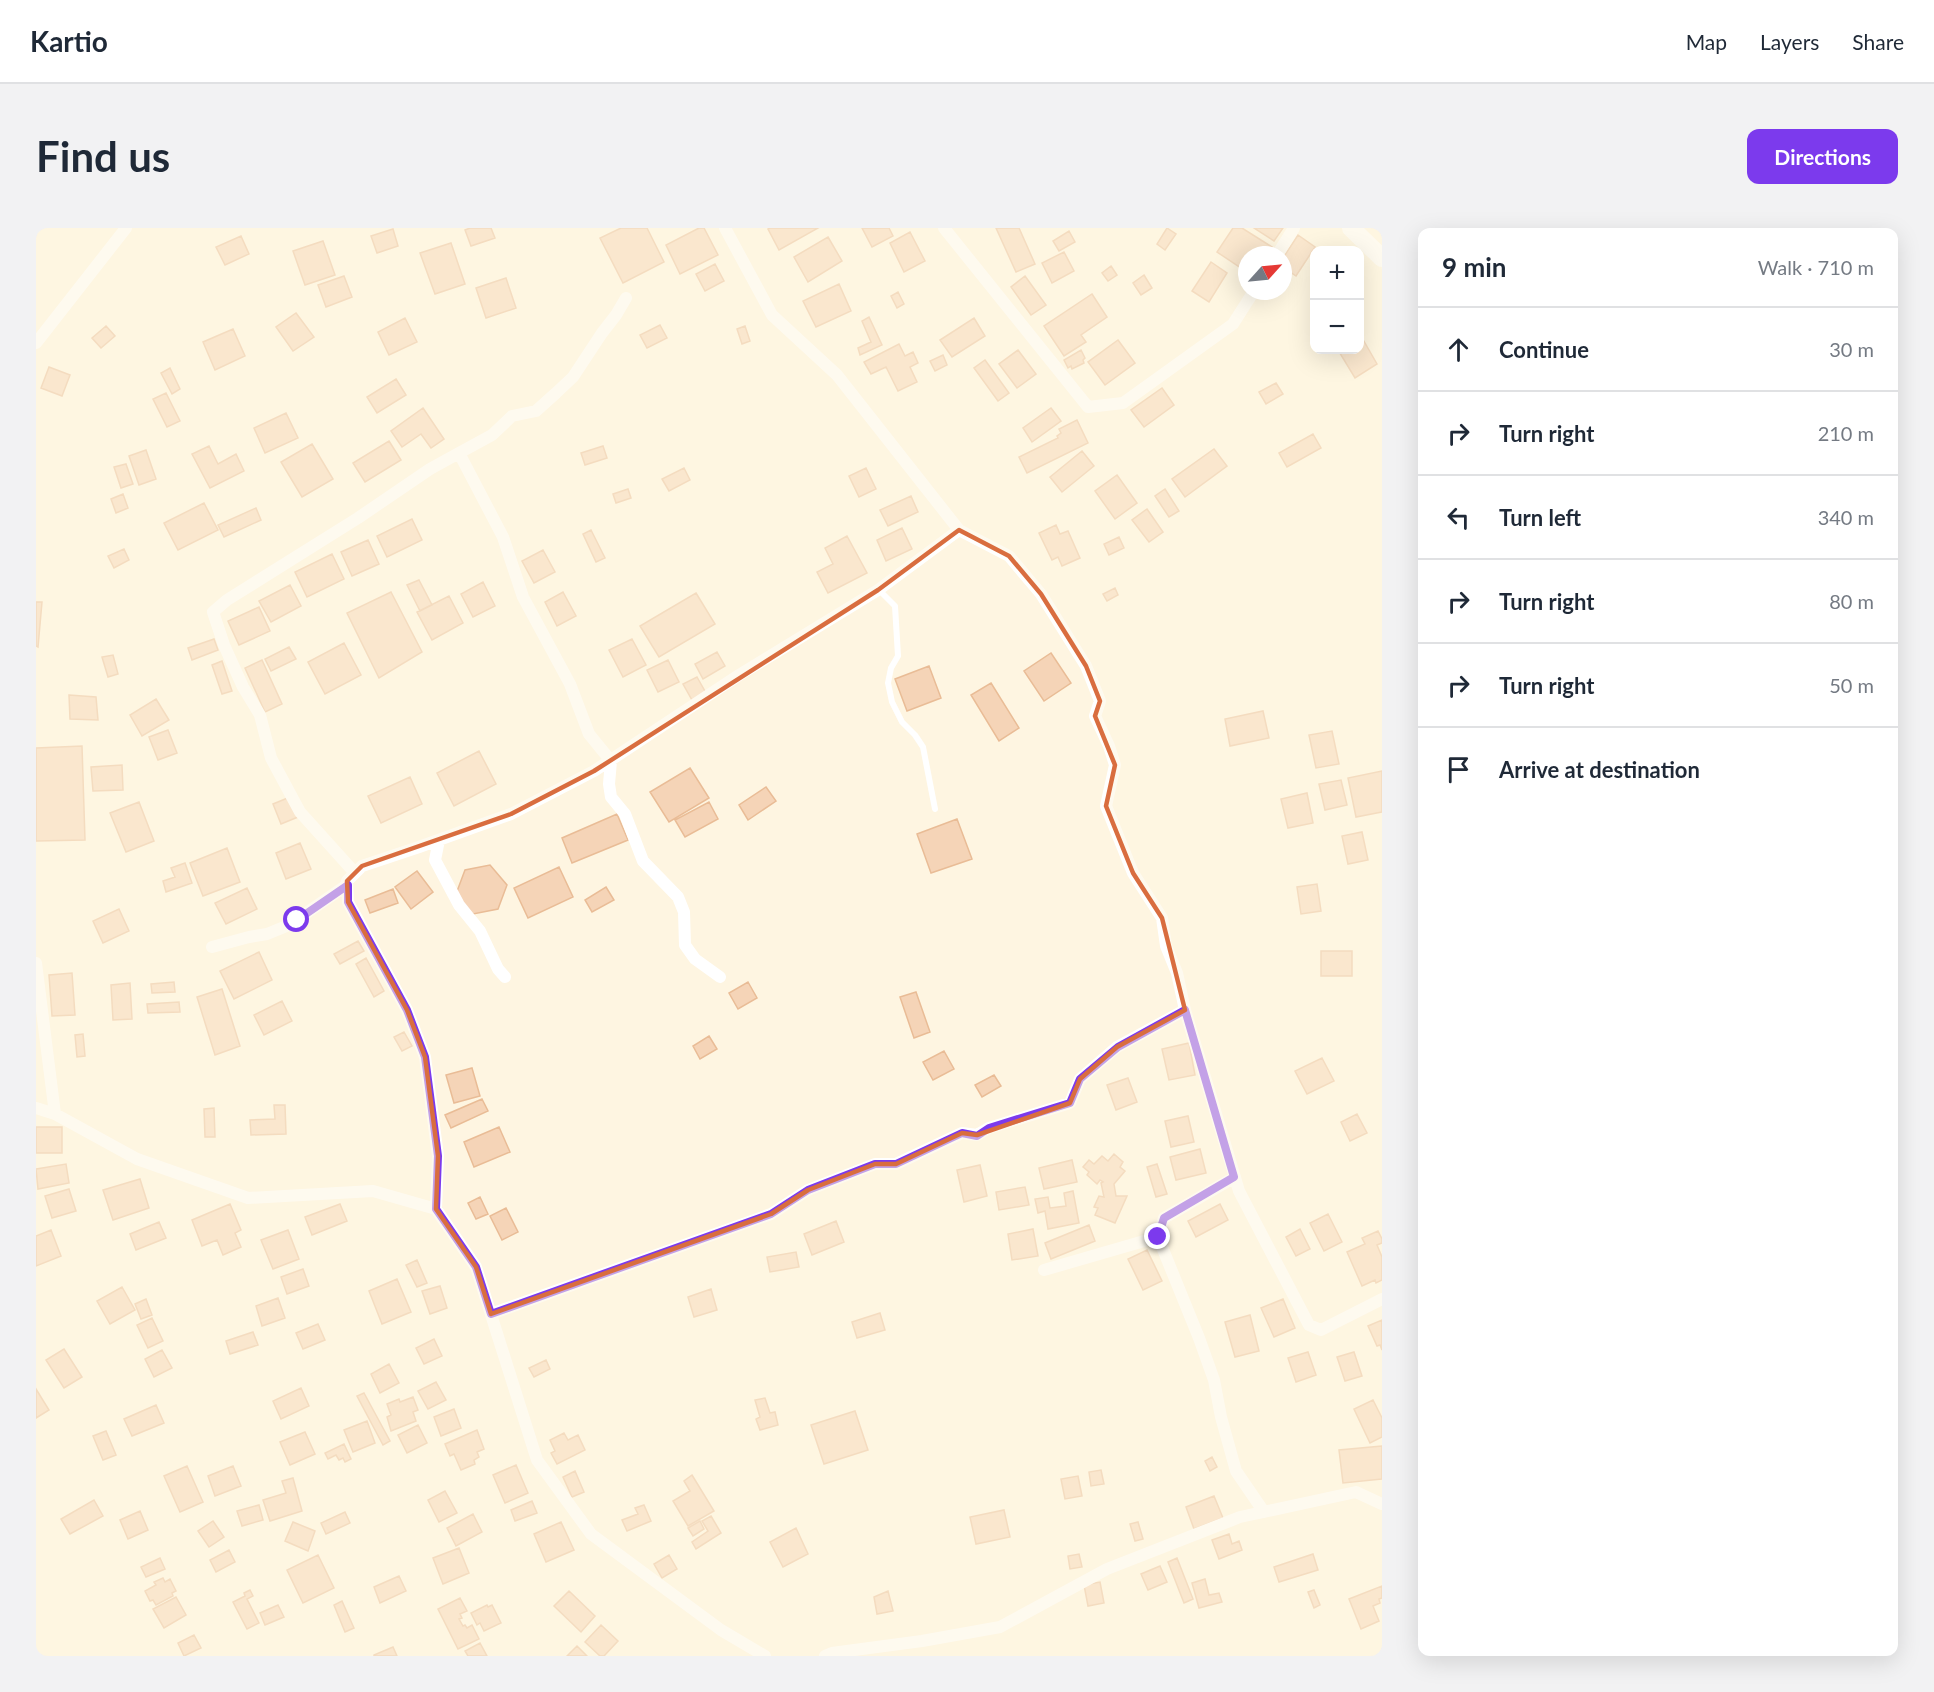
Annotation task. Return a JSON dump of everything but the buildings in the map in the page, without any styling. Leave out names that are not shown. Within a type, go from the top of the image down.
[{"type":"main road","points":[[1351,228],[1382,258]]},
{"type":"street","points":[[36,344],[126,228]]},
{"type":"street","points":[[724,228],[772,315],[837,375],[959,530],[1009,556],[1041,594],[1086,666],[1100,702],[1095,716],[1115,765],[1106,806],[1133,873],[1162,918],[1166,946],[1177,973],[1185,1010],[1239,1191],[1309,1325],[1321,1330],[1382,1299]]},
{"type":"street","points":[[944,228],[1088,407],[1123,403],[1233,324],[1248,300]]},
{"type":"street","points":[[1283,246],[1294,228]]},
{"type":"street","points":[[355,873],[300,812],[271,758],[260,715],[243,687],[213,612],[227,600],[358,518],[430,469],[492,435],[512,416],[536,411],[573,377],[626,297]]},
{"type":"street","points":[[459,453],[503,537],[523,597],[570,684],[589,734],[610,761],[611,797],[625,814],[643,861],[678,897],[684,912],[685,945],[695,959],[720,977]]},
{"type":"street","points":[[765,1656],[721,1630],[591,1534],[537,1460],[476,1267],[436,1209],[438,1156],[425,1057],[407,1010],[348,902],[347,881],[362,866],[511,813],[594,771],[739,675],[878,590],[959,530]]},
{"type":"street","points":[[439,840],[435,860],[459,905],[480,932],[498,969],[505,977]]},
{"type":"street","points":[[212,947],[267,934],[289,925],[348,885]]},
{"type":"street","points":[[36,963],[55,1114]]},
{"type":"street","points":[[491,1314],[771,1214],[808,1190],[875,1164],[896,1164],[962,1133],[977,1136],[989,1128],[1070,1103],[1080,1079],[1118,1047],[1185,1010]]},
{"type":"street","points":[[36,1108],[55,1114],[137,1159],[248,1198],[373,1191],[436,1209]]},
{"type":"street","points":[[1234,1177],[1164,1218],[1158,1237],[1214,1380],[1221,1417],[1236,1471],[1264,1512]]},
{"type":"street","points":[[1044,1270],[1158,1237]]},
{"type":"street","points":[[825,1656],[832,1653],[922,1641],[1000,1627],[1107,1569],[1240,1517],[1356,1492],[1382,1504]]},
{"type":"lane","points":[[878,590],[895,606],[898,656],[891,668],[888,683],[892,702],[902,722],[923,747],[935,810]]},
{"type":"highlighted area","points":[[959,530],[1009,556],[1041,594],[1086,666],[1100,701],[1095,716],[1115,765],[1106,806],[1133,873],[1162,918],[1185,1010],[1117,1047],[1080,1079],[1070,1103],[977,1135],[962,1133],[896,1164],[875,1164],[808,1190],[771,1214],[491,1314],[476,1267],[436,1209],[438,1156],[425,1057],[407,1010],[348,902],[347,881],[362,866],[511,814],[594,771],[878,590]]},
{"type":"route","points":[[297,920],[348,885],[348,902],[407,1010],[425,1057],[438,1156],[436,1209],[476,1267],[491,1314],[771,1214],[808,1190],[875,1164],[896,1164],[962,1133],[977,1136],[989,1128],[1070,1103],[1080,1079],[1118,1047],[1185,1010],[1234,1177],[1164,1218],[1158,1237]]}]
